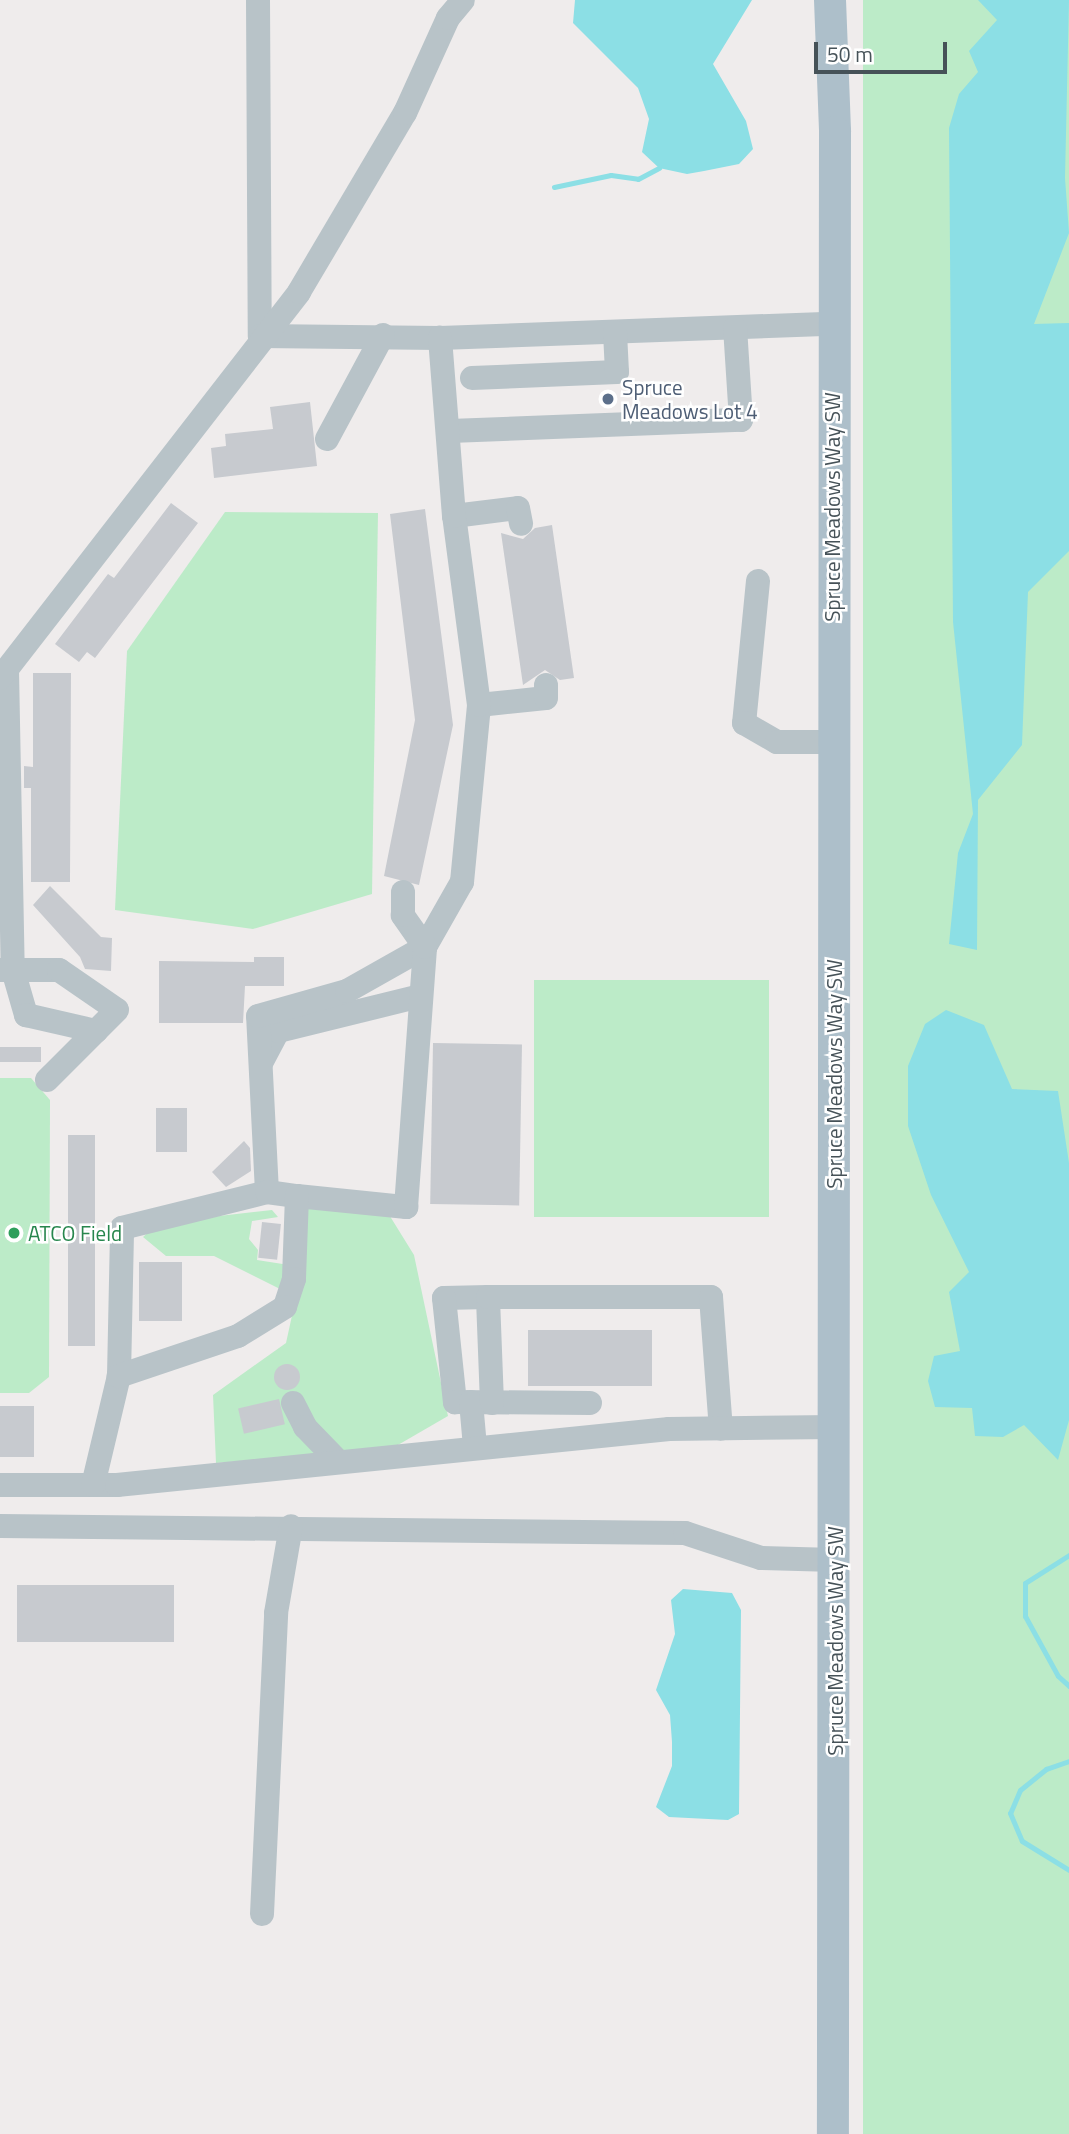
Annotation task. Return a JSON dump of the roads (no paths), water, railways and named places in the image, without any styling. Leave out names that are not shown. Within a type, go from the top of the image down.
[{"type":"main road","name":"Spruce Meadows Way SW","points":[[829,5],[835,132],[831,324],[835,1427],[833,2134]]},
{"type":"lane","points":[[258,0],[260,336]]},
{"type":"lane","points":[[96,1031],[26,1015],[6,970],[3,674],[260,336],[299,292],[405,113],[448,18],[463,0]]},
{"type":"lane","points":[[260,336],[383,335],[440,338],[831,324]]},
{"type":"lane","points":[[450,431],[741,420],[736,328]]},
{"type":"lane","points":[[472,378],[617,372],[615,332]]},
{"type":"lane","points":[[327,439],[383,335]]},
{"type":"lane","points":[[93,1485],[119,1376],[122,1228],[267,1192],[406,1207],[425,947],[462,883],[479,705],[454,516],[450,431],[440,338]]},
{"type":"lane","points":[[454,516],[518,508],[521,524]]},
{"type":"lane","points":[[758,580],[744,723],[778,742],[832,742]]},
{"type":"lane","points":[[479,705],[546,698],[546,685]]},
{"type":"lane","points":[[403,892],[403,915],[425,947]]},
{"type":"lane","points":[[267,1192],[258,1016],[347,991],[425,947]]},
{"type":"lane","points":[[6,970],[58,970],[117,1010],[47,1080]]},
{"type":"lane","points":[[260,1064],[278,1031],[421,996]]},
{"type":"lane","points":[[119,1376],[238,1336],[285,1307],[294,1279],[297,1196]]},
{"type":"lane","points":[[475,1447],[482,1403],[488,1297]]},
{"type":"lane","points":[[590,1403],[455,1402],[444,1298],[711,1297],[721,1429]]},
{"type":"lane","points":[[293,1403],[305,1427],[338,1461]]},
{"type":"lane","points":[[0,1485],[93,1485],[475,1447],[721,1429],[835,1427]]},
{"type":"lane","points":[[0,1526],[291,1526],[685,1533],[761,1558],[835,1560]]},
{"type":"lane","points":[[262,1914],[276,1614],[291,1526]]},
{"type":"water","points":[[575,0],[752,0],[713,64],[746,121],[753,149],[739,164],[687,174],[659,168],[642,152],[649,119],[638,88],[573,23]]},
{"type":"water","points":[[978,0],[1069,0],[1065,178],[1069,233],[1034,324],[1069,323],[1069,551],[1028,592],[1022,745],[978,800],[977,950],[949,944],[958,853],[973,814],[953,622],[949,128],[959,94],[978,72],[969,51],[997,20]]},
{"type":"water","points":[[946,1010],[984,1025],[1012,1089],[1058,1091],[1069,1163],[1069,1420],[1058,1460],[1024,1425],[1003,1437],[975,1436],[972,1408],[935,1407],[928,1381],[934,1356],[960,1351],[949,1292],[969,1272],[931,1195],[908,1126],[908,1066],[925,1024]]},
{"type":"water","points":[[683,1589],[732,1593],[741,1610],[739,1814],[728,1820],[669,1817],[656,1807],[672,1766],[672,1742],[670,1715],[656,1690],[675,1634],[671,1600]]},
{"type":"waterway","points":[[554,187],[611,175],[638,179],[659,168]]},
{"type":"waterway","points":[[1069,1555],[1025,1583],[1025,1616],[1058,1676],[1069,1686]]},
{"type":"waterway","points":[[1069,1761],[1046,1769],[1020,1790],[1010,1813],[1022,1841],[1069,1870]]},
{"type":"place","name":"Spruce Meadows Lot 4","points":[[608,399]]},
{"type":"place","name":"ATCO Field","points":[[14,1233]]}]
